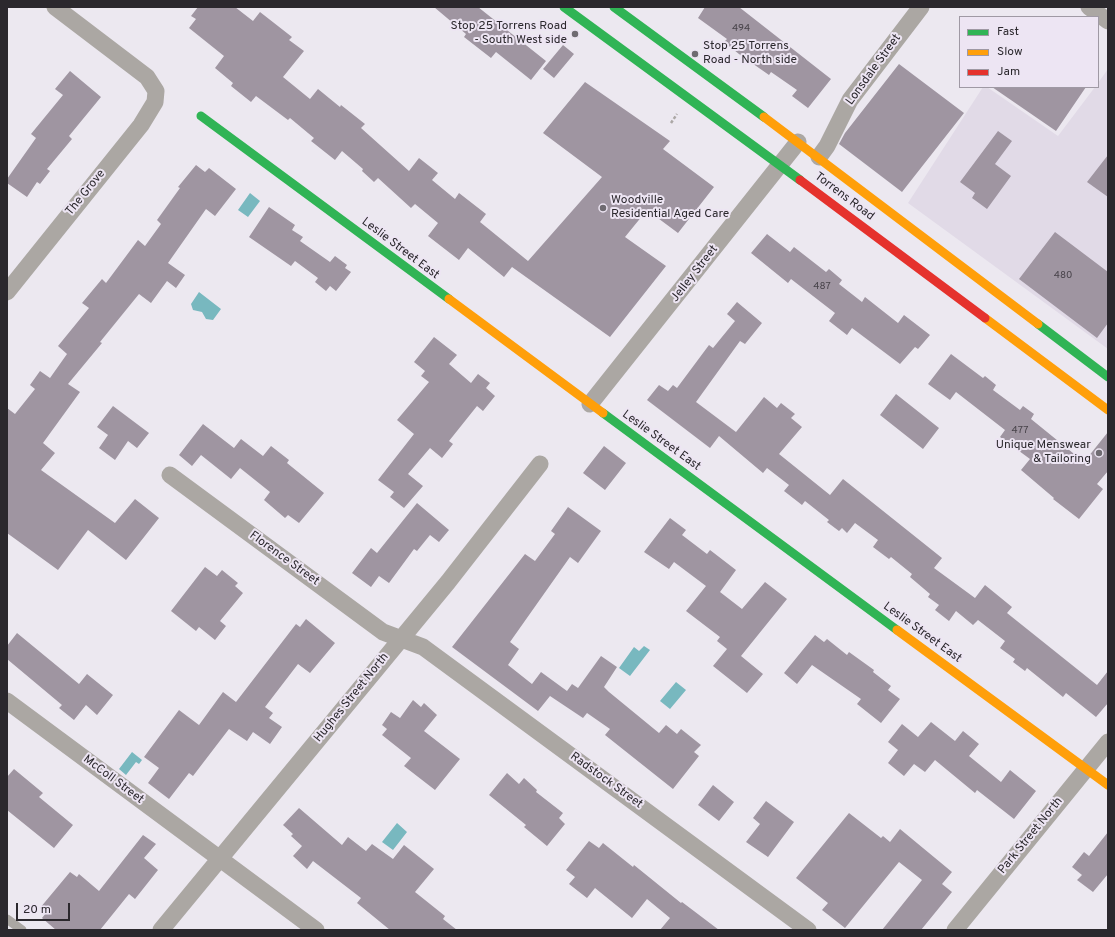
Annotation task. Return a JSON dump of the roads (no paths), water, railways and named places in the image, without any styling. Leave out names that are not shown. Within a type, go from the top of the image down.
[{"type":"main road","name":"Torrens Road","points":[[564,7],[781,165],[1108,410]]},
{"type":"main road","name":"Torrens Road","points":[[614,7],[819,157],[1108,377]]},
{"type":"main road","name":"Leslie Street East","points":[[201,116],[1108,785]]},
{"type":"street","name":"The Grove","points":[[7,292],[141,125],[154,106],[156,91],[147,77],[55,7]]},
{"type":"street","name":"Lonsdale Street","points":[[819,157],[827,146],[850,100],[921,7]]},
{"type":"street","points":[[1088,7],[1108,21]]},
{"type":"street","name":"Jelley Street","points":[[590,404],[798,142]]},
{"type":"street","name":"Hughes Street North","points":[[161,930],[448,582],[540,464]]},
{"type":"street","name":"Florence Street","points":[[170,475],[383,632],[401,638]]},
{"type":"street","name":"Radstock Street","points":[[401,638],[423,647],[808,930]]},
{"type":"street","name":"McColl Street","points":[[7,701],[316,930]]},
{"type":"street","name":"Park Street North","points":[[954,930],[1108,742]]},
{"type":"lane","points":[[7,919],[22,930]]},
{"type":"water","points":[[250,193],[260,201],[248,217],[238,210]]},
{"type":"water","points":[[199,292],[221,309],[213,320],[206,319],[202,312],[193,310],[191,304]]},
{"type":"water","points":[[644,646],[650,650],[630,676],[619,668],[634,647],[639,651]]},
{"type":"water","points":[[676,682],[686,690],[670,709],[660,701]]},
{"type":"water","points":[[132,752],[142,760],[139,764],[136,762],[126,775],[119,769]]},
{"type":"water","points":[[397,823],[407,832],[393,850],[382,842]]},
{"type":"place","name":"Stop 25 Torrens Road - South West side","points":[[575,34]]},
{"type":"place","name":"Stop 25 Torrens Road - North side","points":[[695,54]]},
{"type":"place","name":"Woodville Residential Aged Care","points":[[603,208]]},
{"type":"place","name":"Unique Menswear & Tailoring","points":[[1099,453]]}]
